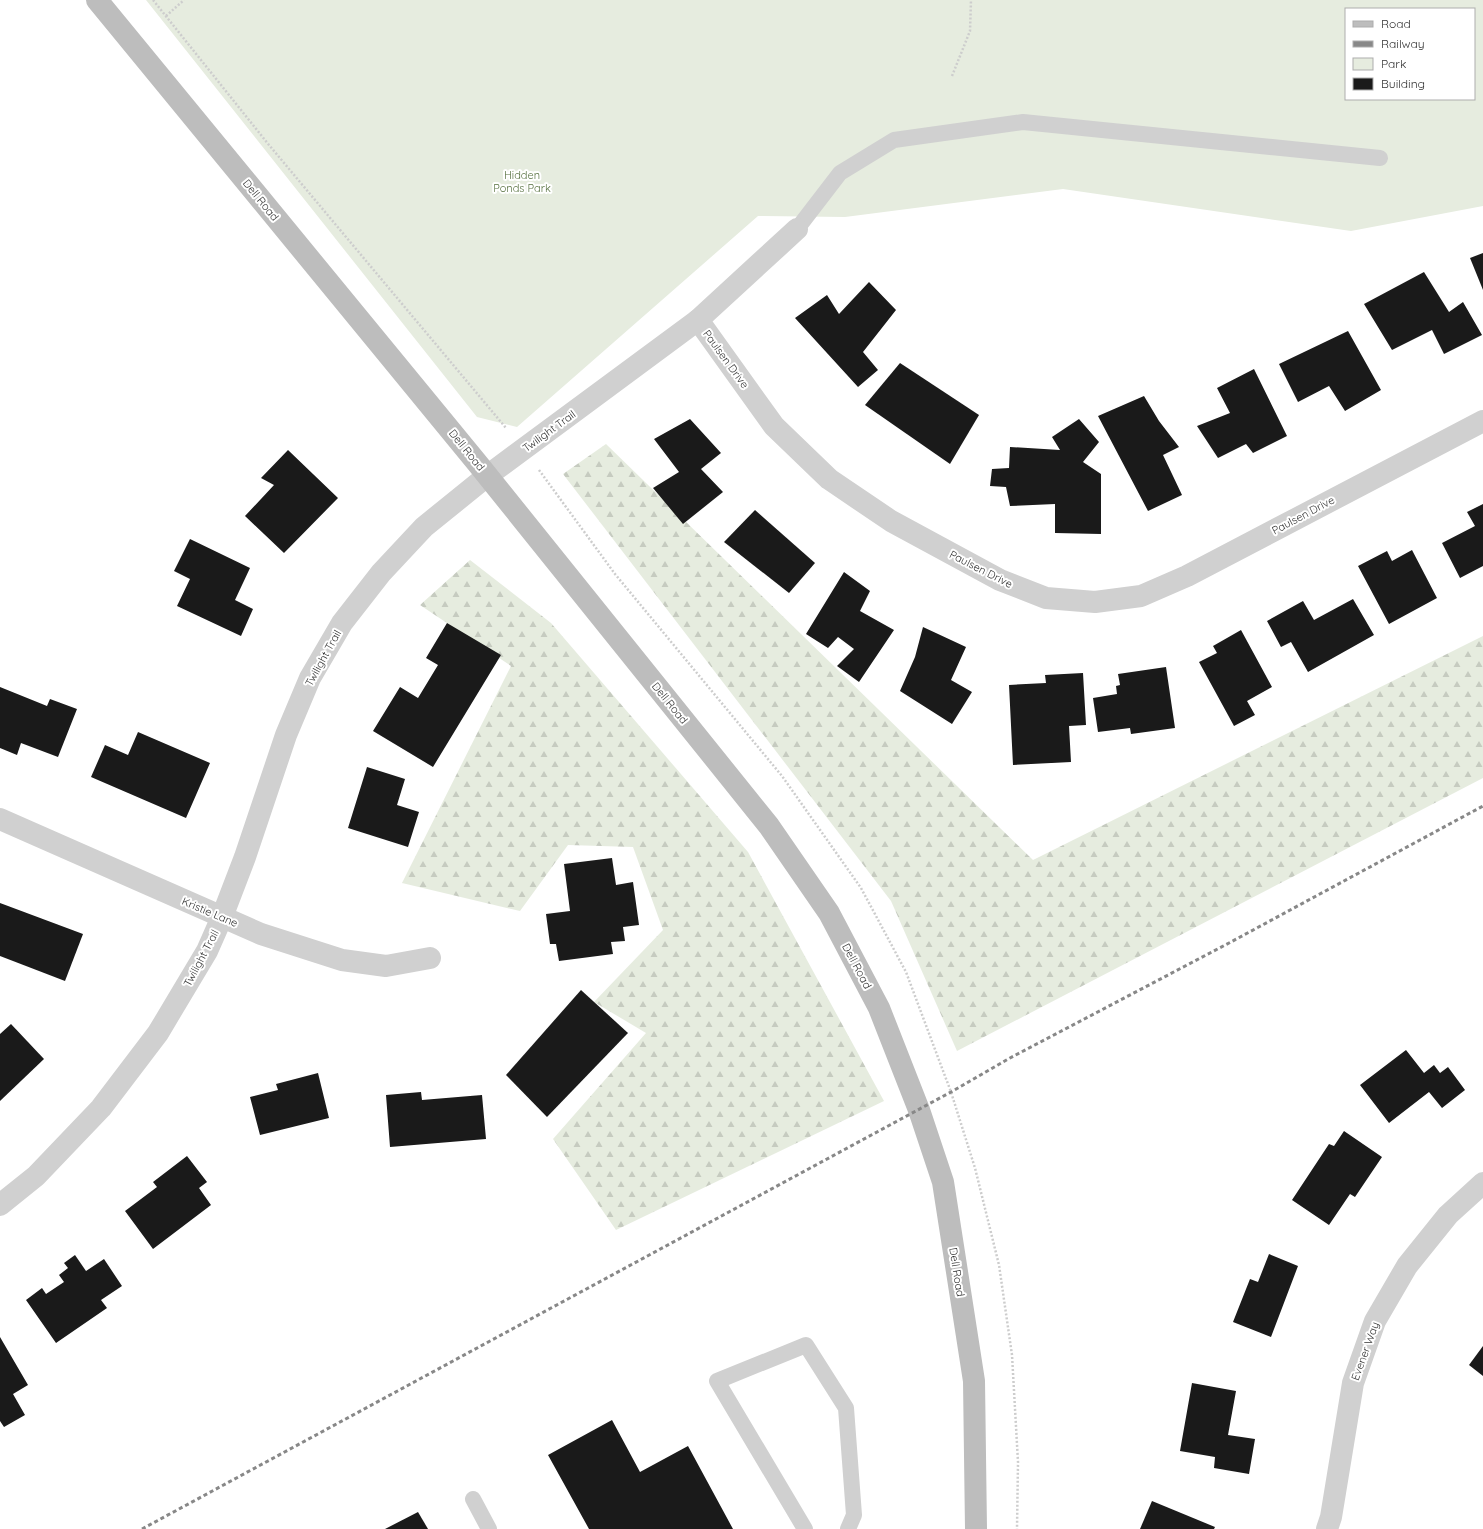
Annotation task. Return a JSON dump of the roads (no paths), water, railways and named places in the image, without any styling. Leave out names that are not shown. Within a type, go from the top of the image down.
[{"type":"street","name":"Dell Road","points":[[97,0],[487,476],[769,826],[829,913],[879,1008],[919,1110],[943,1182],[974,1380],[976,1529]]},
{"type":"street","name":"Twilight Trail","points":[[0,1205],[36,1176],[101,1108],[158,1033],[207,951],[222,917],[245,857],[286,735],[310,678],[342,622],[381,573],[424,527],[487,476],[698,320],[798,228]]},
{"type":"street","name":"Paulsen Drive","points":[[698,320],[774,426],[829,479],[892,521],[1000,580],[1046,598],[1095,602],[1141,596],[1187,576],[1483,421]]},
{"type":"street","name":"Kristie Lane","points":[[0,819],[261,934],[342,960],[386,966],[430,958]]},
{"type":"street","name":"Evener Way","points":[[1326,1529],[1332,1517],[1353,1382],[1375,1321],[1407,1266],[1448,1215],[1483,1183]]},
{"type":"lane","points":[[798,228],[840,173],[894,140],[1023,122],[1380,158]]},
{"type":"lane","points":[[805,1529],[717,1380],[806,1345],[846,1408],[854,1515],[848,1529]]},
{"type":"lane","points":[[473,1499],[489,1529]]},
{"type":"railway","points":[[142,1529],[951,1092],[1010,1058],[1229,943],[1483,806]]},
{"type":"park label","name":"Hidden Ponds Park","points":[[522,181]]}]
